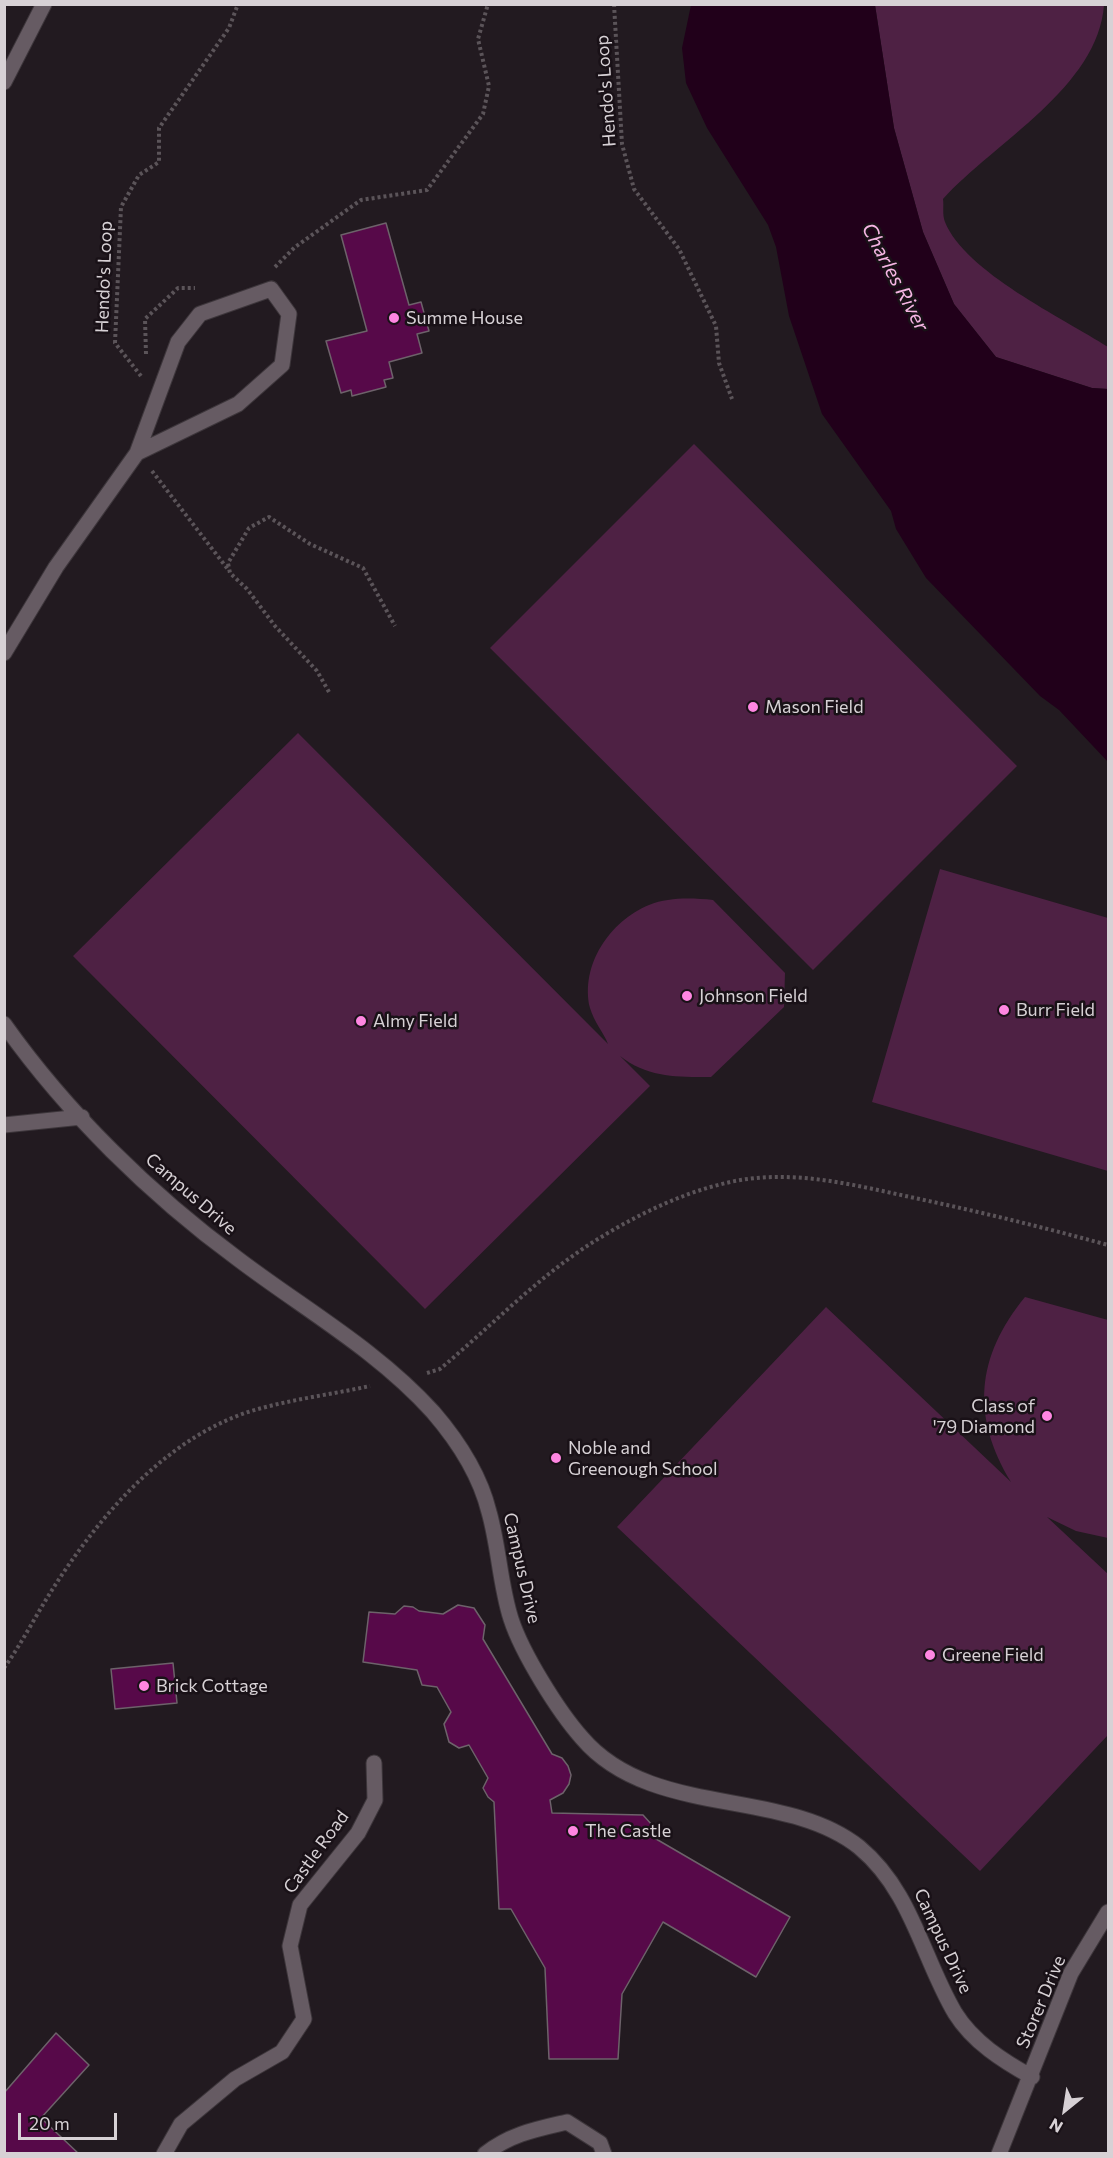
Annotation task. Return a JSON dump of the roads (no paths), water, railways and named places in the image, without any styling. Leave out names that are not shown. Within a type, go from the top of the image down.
[{"type":"lane","points":[[4,81],[44,4]]},
{"type":"lane","points":[[4,653],[56,567],[137,453],[178,342],[200,314],[271,289],[289,314],[282,365],[238,404],[137,453]]},
{"type":"lane","name":"Campus Drive","points":[[4,1024],[43,1074],[135,1173],[192,1224],[273,1285],[318,1314],[401,1379],[434,1414],[477,1477],[489,1512],[510,1616],[519,1639],[583,1741],[609,1762],[648,1782],[668,1789],[808,1821],[833,1831],[858,1846],[894,1885],[911,1915],[956,2014],[978,2040],[1002,2060],[1032,2077]]},
{"type":"lane","points":[[4,1125],[82,1117]]},
{"type":"lane","name":"Castle Road","points":[[164,2154],[181,2124],[234,2079],[282,2052],[304,2019],[291,1946],[300,1905],[358,1833],[375,1800],[374,1763]]},
{"type":"lane","name":"Storer Drive","points":[[1032,2077],[1071,1973],[1108,1912]]},
{"type":"lane","points":[[999,2154],[1032,2077]]},
{"type":"lane","points":[[485,2154],[500,2142],[522,2132],[567,2122],[600,2143],[604,2154]]},
{"type":"water","name":"Charles River","points":[[691,5],[875,5],[894,128],[923,232],[954,304],[996,357],[1092,388],[1108,389],[1108,762],[1059,710],[1040,696],[926,578],[896,529],[891,511],[822,414],[789,316],[776,247],[768,225],[707,128],[686,83],[682,48]]},
{"type":"place","name":"Summe House","points":[[394,318]]},
{"type":"place","name":"Mason Field","points":[[753,707]]},
{"type":"place","name":"Johnson Field","points":[[687,996]]},
{"type":"place","name":"Burr Field","points":[[1004,1010]]},
{"type":"place","name":"Almy Field","points":[[361,1021]]},
{"type":"place","name":"Class of '79 Diamond","points":[[1047,1416]]},
{"type":"place","name":"Noble and Greenough School","points":[[556,1458]]},
{"type":"place","name":"Greene Field","points":[[930,1655]]},
{"type":"place","name":"Brick Cottage","points":[[144,1686]]},
{"type":"place","name":"The Castle","points":[[573,1831]]}]
